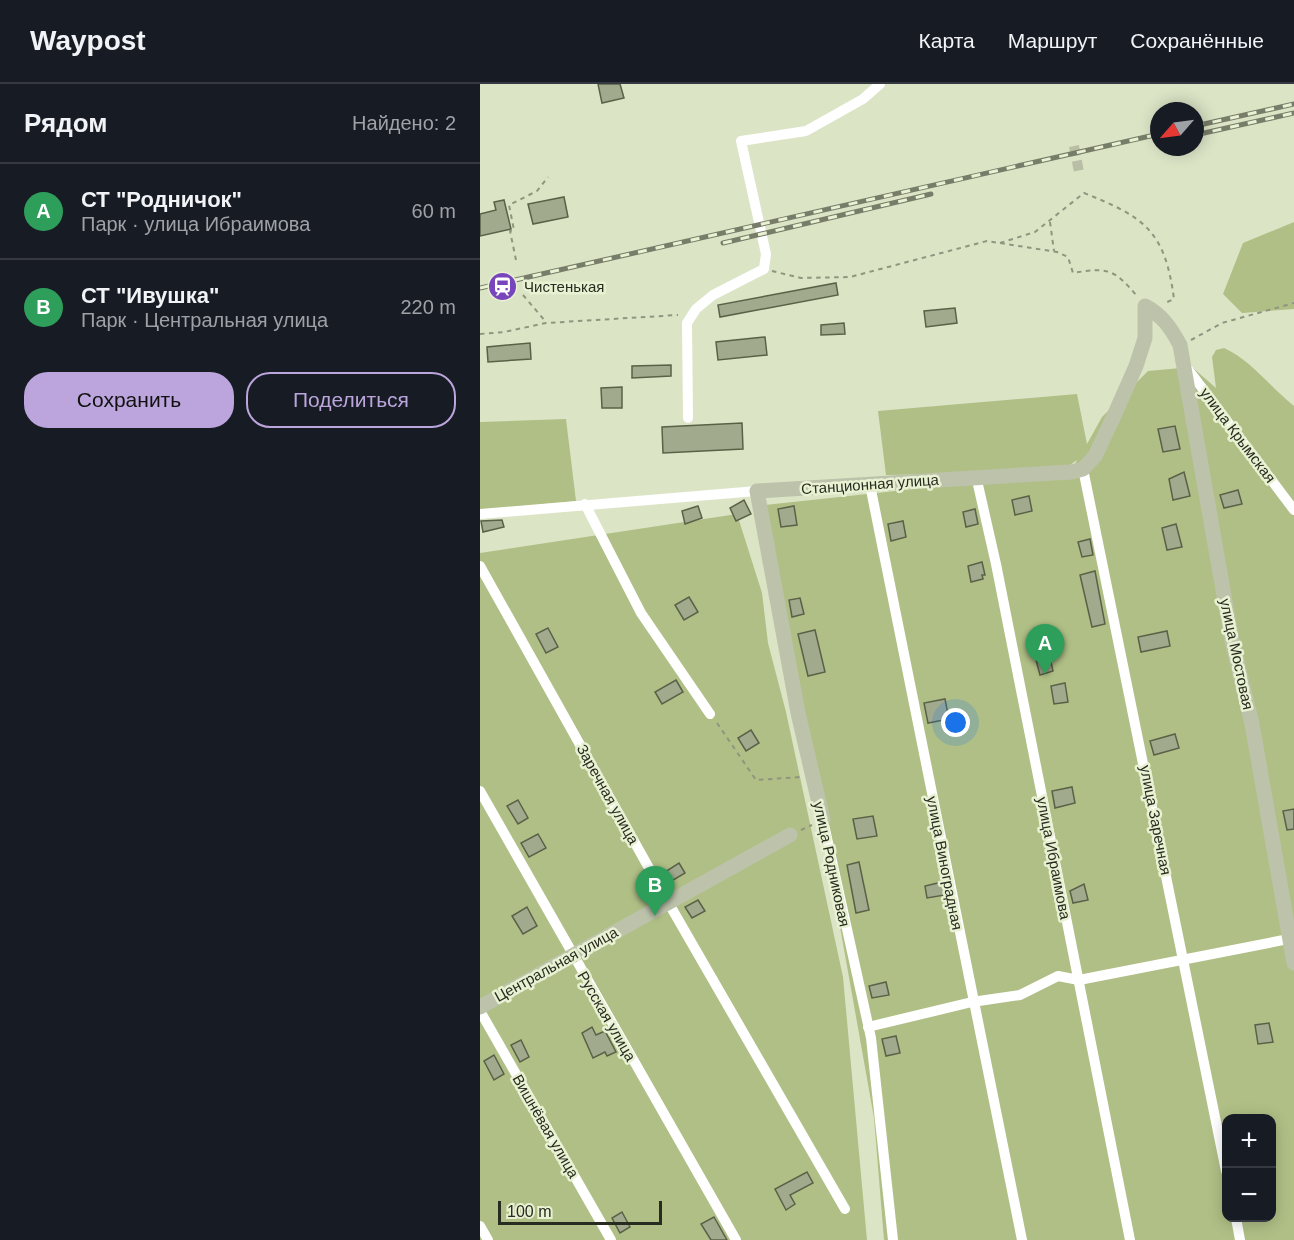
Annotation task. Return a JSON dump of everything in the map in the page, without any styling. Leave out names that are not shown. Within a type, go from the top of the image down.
[{"type":"street","points":[[688,418],[687,323],[713,295],[764,269],[766,254],[741,141],[806,131],[863,99],[880,84]]},
{"type":"street","points":[[1083,469],[1095,456],[1136,366],[1145,338],[1145,306],[1156,312],[1170,326],[1181,353]]},
{"type":"street","name":"улица Крымская","points":[[1181,353],[1294,510]]},
{"type":"street","name":"улица Мостовая","points":[[1181,353],[1292,938],[1294,963]]},
{"type":"street","name":"Станционная улица","points":[[480,514],[757,491],[1071,472],[1083,469]]},
{"type":"street","name":"улица Заречная","points":[[1083,469],[1226,1168]]},
{"type":"street","name":"улица Ибраимова","points":[[976,476],[1130,1240]]},
{"type":"street","name":"улица Виноградная","points":[[870,485],[972,1002],[1022,1240]]},
{"type":"street","name":"улица Родниковая","points":[[757,491],[798,713],[868,1027],[890,1188],[893,1240]]},
{"type":"street","points":[[585,504],[641,613],[711,714]]},
{"type":"street","name":"Заречная улица","points":[[480,566],[668,902],[845,1209]]},
{"type":"street","name":"Русская улица","points":[[480,791],[736,1240]]},
{"type":"street","name":"Центральная улица","points":[[480,1009],[790,835]]},
{"type":"street","points":[[868,1027],[972,1002],[1020,994],[1058,976],[1079,980],[1292,938]]},
{"type":"street","name":"Вишнёвая улица","points":[[480,1009],[611,1240]]},
{"type":"street","points":[[1237,1222],[1240,1240]]},
{"type":"street","points":[[480,1226],[488,1240]]},
{"type":"path","points":[[516,260],[510,231],[514,230],[509,205],[537,191],[548,177]]},
{"type":"path","points":[[764,269],[801,278],[850,277],[987,240],[1000,243],[1054,251],[1068,257],[1073,273],[1096,269],[1111,271],[1120,276],[1145,306],[1161,305],[1174,299],[1170,273],[1145,223],[1130,213],[1084,193],[1035,232],[1000,243]]},
{"type":"path","points":[[1050,222],[1054,251]]},
{"type":"path","points":[[522,295],[546,323]]},
{"type":"path","points":[[1181,353],[1222,323],[1294,303]]},
{"type":"path","points":[[480,334],[504,332],[546,323],[693,314]]},
{"type":"path","points":[[711,714],[756,780],[813,776]]},
{"type":"path","points":[[790,835],[823,820]]},
{"type":"green space","points":[[1294,222],[1294,309],[1242,313],[1223,294],[1243,243]]},
{"type":"green space","points":[[1224,348],[1234,353],[1294,406],[1294,1240],[884,1240],[874,1118],[765,505],[1071,472],[1077,460],[1060,472],[886,475],[878,411],[1077,394],[1087,444],[1102,417],[1148,371],[1192,367],[1216,388],[1212,357],[1216,350]]},
{"type":"green space","points":[[566,419],[576,501],[480,510],[480,422]]},
{"type":"green space","points":[[737,514],[762,593],[768,643],[786,712],[843,977],[867,1240],[480,1240],[480,553]]},
{"type":"building","points":[[598,84],[620,84],[624,98],[602,103]]},
{"type":"building","points":[[564,197],[568,217],[533,224],[528,204]]},
{"type":"building","points":[[504,200],[511,229],[480,236],[480,214],[496,210],[494,202]]},
{"type":"building","points":[[836,283],[838,295],[720,317],[718,305]]},
{"type":"building","points":[[955,308],[957,323],[926,327],[924,311]]},
{"type":"building","points":[[844,323],[845,334],[821,335],[821,325]]},
{"type":"building","points":[[765,337],[767,355],[718,360],[716,342]]},
{"type":"building","points":[[530,343],[531,359],[488,362],[487,347]]},
{"type":"building","points":[[671,365],[671,376],[632,378],[632,366]]},
{"type":"building","points":[[622,387],[622,408],[602,408],[601,388]]},
{"type":"building","points":[[742,423],[743,449],[663,453],[662,427]]},
{"type":"building","points":[[1175,426],[1180,449],[1163,452],[1158,429]]},
{"type":"building","points":[[1184,472],[1190,496],[1173,500],[1169,479]]},
{"type":"building","points":[[1238,490],[1242,504],[1224,508],[1220,495]]},
{"type":"building","points":[[1029,496],[1032,511],[1015,515],[1012,500]]},
{"type":"building","points":[[744,500],[751,514],[736,521],[730,508]]},
{"type":"building","points":[[698,506],[702,518],[685,524],[682,511]]},
{"type":"building","points":[[794,506],[797,525],[781,527],[778,509]]},
{"type":"building","points":[[975,509],[978,524],[966,527],[963,512]]},
{"type":"building","points":[[502,520],[504,527],[483,532],[481,521]]},
{"type":"building","points":[[903,521],[906,537],[891,541],[888,524]]},
{"type":"building","points":[[1176,524],[1182,547],[1167,550],[1162,528]]},
{"type":"building","points":[[1090,539],[1093,555],[1082,557],[1078,542]]},
{"type":"building","points":[[982,562],[985,575],[982,575],[983,579],[971,582],[968,566]]},
{"type":"building","points":[[1095,571],[1105,624],[1092,627],[1080,575]]},
{"type":"building","points":[[689,597],[698,612],[684,620],[675,605]]},
{"type":"building","points":[[800,598],[804,614],[792,617],[789,600]]},
{"type":"building","points":[[548,628],[558,647],[546,653],[536,634]]},
{"type":"building","points":[[815,630],[825,672],[808,676],[798,634]]},
{"type":"building","points":[[1167,631],[1170,646],[1141,652],[1138,637]]},
{"type":"building","points":[[1049,653],[1053,671],[1040,675],[1035,656]]},
{"type":"building","points":[[676,680],[683,692],[662,704],[655,692]]},
{"type":"building","points":[[1065,683],[1068,702],[1054,704],[1051,686]]},
{"type":"building","points":[[945,699],[949,719],[928,723],[924,703]]},
{"type":"building","points":[[751,730],[759,743],[746,751],[738,738]]},
{"type":"building","points":[[1175,734],[1179,748],[1154,755],[1150,741]]},
{"type":"building","points":[[1072,787],[1075,803],[1055,808],[1052,791]]},
{"type":"building","points":[[518,800],[528,818],[518,824],[507,806]]},
{"type":"building","points":[[1294,809],[1294,829],[1287,830],[1283,811]]},
{"type":"building","points":[[873,816],[877,836],[857,839],[853,819]]},
{"type":"building","points":[[538,834],[546,848],[529,857],[521,843]]},
{"type":"building","points":[[859,862],[869,910],[856,913],[847,865]]},
{"type":"building","points":[[679,863],[685,873],[670,882],[665,872]]},
{"type":"building","points":[[942,882],[945,895],[927,898],[925,886]]},
{"type":"building","points":[[1084,884],[1088,900],[1073,903],[1070,891]]},
{"type":"building","points":[[698,900],[705,911],[692,918],[685,907]]},
{"type":"building","points":[[527,907],[537,926],[523,934],[512,916]]},
{"type":"building","points":[[886,982],[889,995],[872,998],[869,986]]},
{"type":"building","points":[[1269,1023],[1273,1042],[1258,1044],[1255,1025]]},
{"type":"building","points":[[592,1027],[596,1035],[605,1031],[616,1052],[607,1056],[605,1052],[593,1058],[582,1033]]},
{"type":"building","points":[[896,1036],[900,1053],[886,1056],[882,1039]]},
{"type":"building","points":[[521,1040],[529,1057],[520,1062],[511,1045]]},
{"type":"building","points":[[494,1055],[504,1074],[494,1080],[484,1061]]},
{"type":"building","points":[[807,1172],[813,1183],[790,1195],[795,1204],[786,1210],[775,1189]]},
{"type":"building","points":[[622,1212],[630,1227],[620,1233],[612,1218]]},
{"type":"building","points":[[714,1217],[727,1240],[711,1240],[701,1224]]},
{"type":"tunnel","points":[[1074,146],[1079,172]]},
{"type":"railway","points":[[1204,124],[1294,104]]},
{"type":"railway","points":[[1204,133],[1294,113]]},
{"type":"railway","points":[[480,288],[1150,136]]},
{"type":"railway","points":[[723,243],[931,194]]},
{"type":"place","name":"Чистенькая","points":[[503,286]]},
{"type":"place","name":"СТ \"Родничок\"","points":[[1045,674]]},
{"type":"place","name":"СТ \"Ивушка\"","points":[[655,916]]}]
